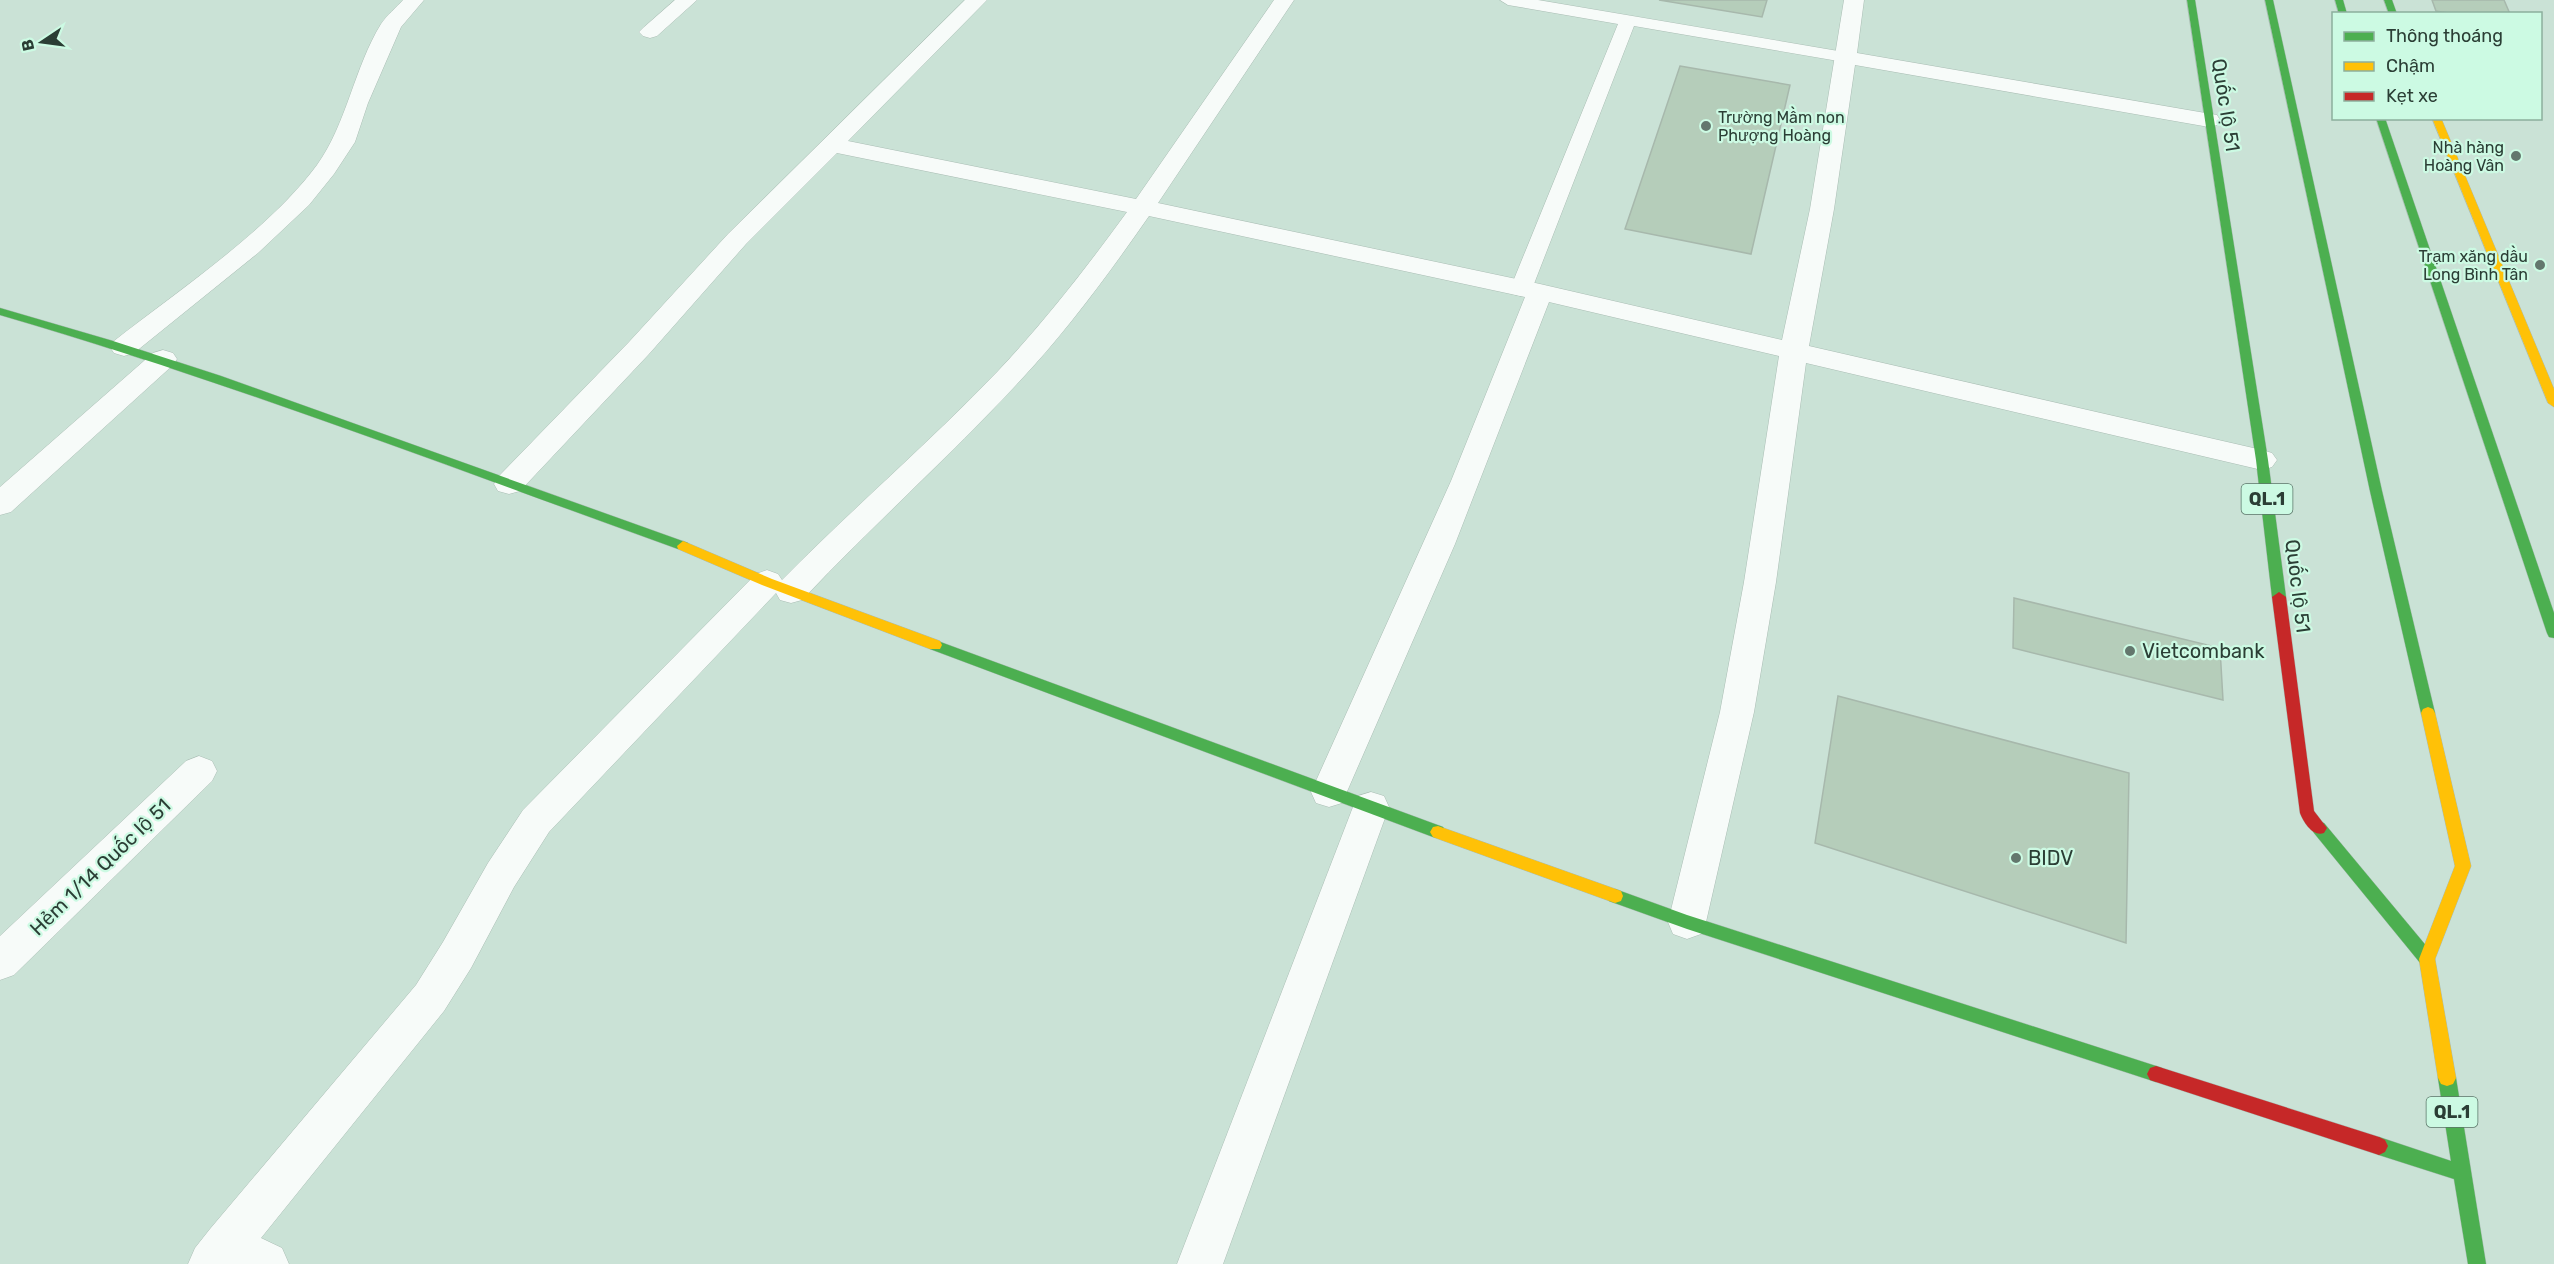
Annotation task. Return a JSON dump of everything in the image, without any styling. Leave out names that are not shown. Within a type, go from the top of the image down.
[{"type":"main road","name":"Quốc lộ 51","points":[[2191,0],[2262,460],[2307,813],[2427,959]]},
{"type":"main road","points":[[2269,0],[2378,503],[2463,866],[2427,959]]},
{"type":"main road","points":[[2381,120],[2554,633]]},
{"type":"main road","points":[[2437,120],[2554,403]]},
{"type":"main road","points":[[0,311],[163,359],[509,484],[723,562],[779,586],[1329,792],[1687,922],[2462,1173]]},
{"type":"main road","name":"QL.1","points":[[2427,959],[2477,1264]]},
{"type":"street","points":[[124,347],[249,248],[300,200],[326,169],[344,142],[357,103],[391,25],[414,0]]},
{"type":"street","points":[[650,32],[687,0]]},
{"type":"street","points":[[509,484],[639,348],[738,239],[977,0]]},
{"type":"street","points":[[266,1264],[219,1255],[430,998],[536,821],[779,586],[832,548],[974,413],[1016,367],[1072,302],[1141,207],[1284,0]]},
{"type":"street","points":[[1687,922],[1737,712],[1760,582],[1794,350],[1822,209],[1854,0]]},
{"type":"street","points":[[1844,57],[2209,120]]},
{"type":"street","points":[[831,145],[1141,207],[1531,290],[2262,460]]},
{"type":"street","points":[[1329,792],[1419,594],[1481,448],[1531,290]]},
{"type":"street","points":[[0,504],[163,359]]},
{"type":"street","name":"Hẻm 1/14 Quốc lộ 51","points":[[0,962],[199,771]]},
{"type":"street","points":[[1200,1264],[1371,807]]},
{"type":"lane","points":[[1508,0],[1844,57]]},
{"type":"lane","points":[[1531,290],[1628,20]]},
{"type":"building","points":[[1659,0],[1767,0],[1762,17]]},
{"type":"building","points":[[2432,0],[2504,0],[2509,12],[2442,12],[2436,11]]},
{"type":"building","points":[[1680,66],[1790,85],[1751,254],[1625,229]]},
{"type":"building","name":"Vietcombank","points":[[2014,598],[2220,648],[2223,700],[2013,648]]},
{"type":"building","points":[[1838,696],[2129,773],[2126,943],[1815,843]]},
{"type":"traffic: fast","points":[[2191,0],[2262,460],[2279,597]]},
{"type":"traffic: fast","points":[[2269,0],[2376,491],[2428,713]]},
{"type":"traffic: fast","points":[[2339,0],[2342,12]]},
{"type":"traffic: fast","points":[[2388,0],[2392,12]]},
{"type":"traffic: fast","points":[[2381,120],[2554,633]]},
{"type":"traffic: fast","points":[[0,311],[109,343],[217,379],[683,546]]},
{"type":"traffic: fast","points":[[935,645],[1438,832]]},
{"type":"traffic: fast","points":[[2319,828],[2427,959]]},
{"type":"traffic: fast","points":[[1615,896],[1687,922],[2156,1074]]},
{"type":"traffic: fast","points":[[2447,1078],[2477,1264]]},
{"type":"traffic: fast","points":[[2379,1146],[2462,1173]]},
{"type":"traffic: slow","points":[[2437,120],[2554,403]]},
{"type":"traffic: slow","points":[[683,546],[767,582],[935,645]]},
{"type":"traffic: slow","points":[[2428,713],[2463,866],[2427,959],[2447,1078]]},
{"type":"traffic: slow","points":[[1438,832],[1615,896]]},
{"type":"traffic: jam","points":[[2279,597],[2307,813],[2319,828]]},
{"type":"traffic: jam","points":[[2156,1074],[2379,1146]]},
{"type":"place","name":"Trường Mầm non Phượng Hoàng","points":[[1706,126]]},
{"type":"place","name":"Nhà hàng Hoàng Vân","points":[[2516,156]]},
{"type":"place","name":"Trạm xăng dầu Long Bình Tân","points":[[2540,265]]},
{"type":"place","name":"Vietcombank","points":[[2130,651]]},
{"type":"place","name":"BIDV","points":[[2016,858]]}]
